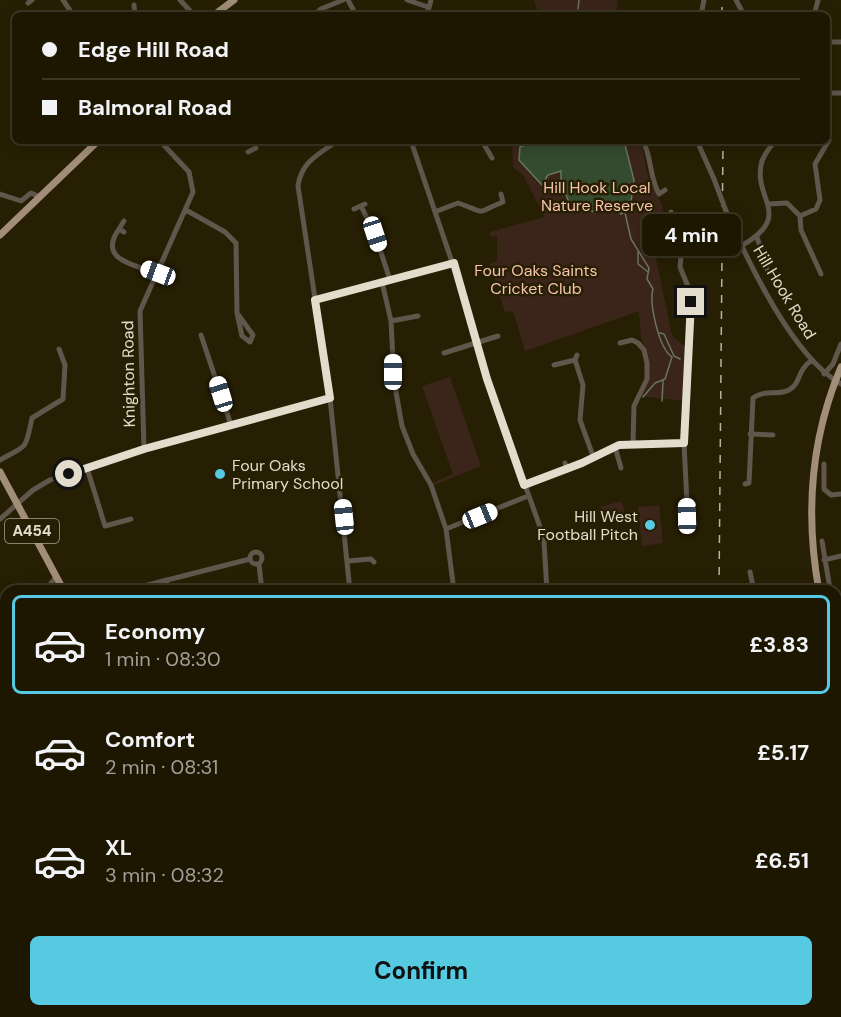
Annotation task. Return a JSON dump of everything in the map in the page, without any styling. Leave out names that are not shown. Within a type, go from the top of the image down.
[{"type":"main road","points":[[218,12],[234,0]]},
{"type":"main road","points":[[0,236],[94,144]]},
{"type":"main road","points":[[818,585],[811,539],[813,461],[841,368]]},
{"type":"main road","name":"A454","points":[[0,472],[61,585]]},
{"type":"street","points":[[180,0],[191,12]]},
{"type":"street","points":[[318,12],[343,0]]},
{"type":"street","points":[[407,0],[428,7]]},
{"type":"street","points":[[427,12],[431,0]]},
{"type":"street","points":[[134,5],[135,12]]},
{"type":"street","name":"Knighton Road","points":[[144,449],[140,311],[193,192],[189,172],[163,144]]},
{"type":"street","points":[[248,144],[251,150]]},
{"type":"street","points":[[333,144],[308,161],[299,176],[298,186],[330,398],[350,585]]},
{"type":"street","points":[[412,144],[437,211],[476,343],[544,542],[547,585]]},
{"type":"street","points":[[484,144],[491,155],[497,148]]},
{"type":"street","points":[[644,144],[649,155],[649,172],[654,185],[659,194],[666,190]]},
{"type":"street","name":"Hill Hook Road","points":[[698,144],[741,246],[789,329],[824,374],[838,383]]},
{"type":"street","points":[[741,246],[757,237],[768,221],[769,204],[762,180],[762,162],[773,144]]},
{"type":"street","points":[[800,216],[816,209],[820,203],[815,170],[817,159],[827,144]]},
{"type":"street","points":[[824,149],[830,153]]},
{"type":"street","points":[[0,194],[21,201],[31,193],[40,197]]},
{"type":"street","points":[[501,194],[502,201]]},
{"type":"street","points":[[437,211],[458,203],[479,213],[485,212],[511,198]]},
{"type":"street","points":[[769,204],[787,203],[800,216],[801,230],[819,262],[821,274]]},
{"type":"street","points":[[360,206],[375,234],[390,280]]},
{"type":"street","points":[[186,210],[225,232],[236,243],[237,313],[242,336],[250,342],[253,335],[237,313]]},
{"type":"street","points":[[671,212],[674,237],[682,247],[689,248]]},
{"type":"street","points":[[124,220],[122,230],[114,237],[112,246],[114,254],[120,259],[158,273]]},
{"type":"street","points":[[757,237],[761,265],[768,272]]},
{"type":"street","points":[[682,247],[680,267],[691,294],[684,443],[691,524],[688,532]]},
{"type":"street","points":[[315,300],[454,263]]},
{"type":"street","points":[[382,282],[391,321],[394,381],[402,426],[413,454],[431,485],[446,529],[453,585]]},
{"type":"street","points":[[391,321],[418,316]]},
{"type":"street","points":[[633,442],[634,406],[647,379],[647,363],[644,350],[636,341],[637,333]]},
{"type":"street","points":[[201,335],[231,425]]},
{"type":"street","points":[[444,352],[498,336]]},
{"type":"street","points":[[620,343],[636,341]]},
{"type":"street","points":[[824,374],[833,364],[841,344]]},
{"type":"street","points":[[0,460],[25,446],[29,440],[32,418],[63,399],[65,365],[59,349]]},
{"type":"street","points":[[554,365],[576,357],[583,385],[580,420],[593,456]]},
{"type":"street","points":[[750,484],[753,399],[762,393],[788,391],[797,383],[800,369],[812,360]]},
{"type":"street","points":[[0,519],[41,484],[144,449],[330,398]]},
{"type":"street","points":[[750,434],[773,435]]},
{"type":"street","points":[[524,485],[566,466],[633,442],[684,443]]},
{"type":"street","points":[[615,447],[623,469]]},
{"type":"street","points":[[824,464],[824,489],[831,495],[841,494]]},
{"type":"street","points":[[87,468],[105,525],[131,519]]},
{"type":"street","points":[[811,485],[823,483]]},
{"type":"street","points":[[446,529],[528,496]]},
{"type":"street","points":[[822,541],[829,585]]},
{"type":"street","points":[[147,585],[250,558],[253,554],[258,553],[262,558],[259,564],[261,585]]},
{"type":"street","points":[[824,560],[841,556]]},
{"type":"street","points":[[250,558],[253,563],[259,564]]},
{"type":"street","points":[[348,561],[371,559],[375,562]]},
{"type":"street","points":[[750,572],[753,585]]},
{"type":"street","points":[[52,585],[56,577]]},
{"type":"street","points":[[817,579],[827,577]]},
{"type":"street","points":[[166,580],[167,585]]},
{"type":"green space","points":[[534,0],[618,0],[616,12],[538,12]]},
{"type":"green space","name":"Hill Hook Local Nature Reserve","points":[[512,144],[641,144],[649,179],[664,214],[648,220],[672,336],[687,348],[684,401],[639,396],[649,366],[641,337],[639,311],[525,351],[513,311],[505,312],[490,264],[497,261],[497,236],[491,237],[490,232],[545,217],[523,175],[513,167]]},
{"type":"green space","points":[[450,377],[481,466],[434,485],[433,483],[453,474],[422,386]]},
{"type":"green space","points":[[622,501],[626,521],[603,524],[600,507]]},
{"type":"green space","name":"Hill West Football Pitch","points":[[659,505],[663,543],[642,546],[638,507]]},
{"type":"shaded area","points":[[625,144],[634,180],[630,209],[621,214],[612,205],[596,213],[581,206],[570,205],[561,182],[561,171],[548,175],[542,185],[519,160],[520,147],[526,145]]},
{"type":"waterway","points":[[578,9],[579,0]]},
{"type":"waterway","points":[[625,213],[631,239],[649,268],[647,279],[653,289],[652,304],[656,324],[663,344],[672,357],[665,379],[655,383],[643,397]]},
{"type":"waterway","points":[[638,251],[638,264],[647,271]]},
{"type":"waterway","points":[[660,333],[664,334],[674,356],[680,359]]},
{"type":"waterway","points":[[662,401],[663,381]]},
{"type":"railway","points":[[722,0],[722,12]]},
{"type":"railway","points":[[719,585],[723,144]]},
{"type":"place","name":"Four Oaks Primary School","points":[[220,474]]},
{"type":"place","name":"Hill West Football Pitch","points":[[650,525]]},
{"type":"route","points":[[69,474],[144,449],[330,398],[315,300],[454,263],[492,395],[524,485],[582,463],[619,445],[633,442],[684,443],[691,302]]},
{"type":"park label","name":"Four Oaks Saints Cricket Club","points":[[536,279]]}]
